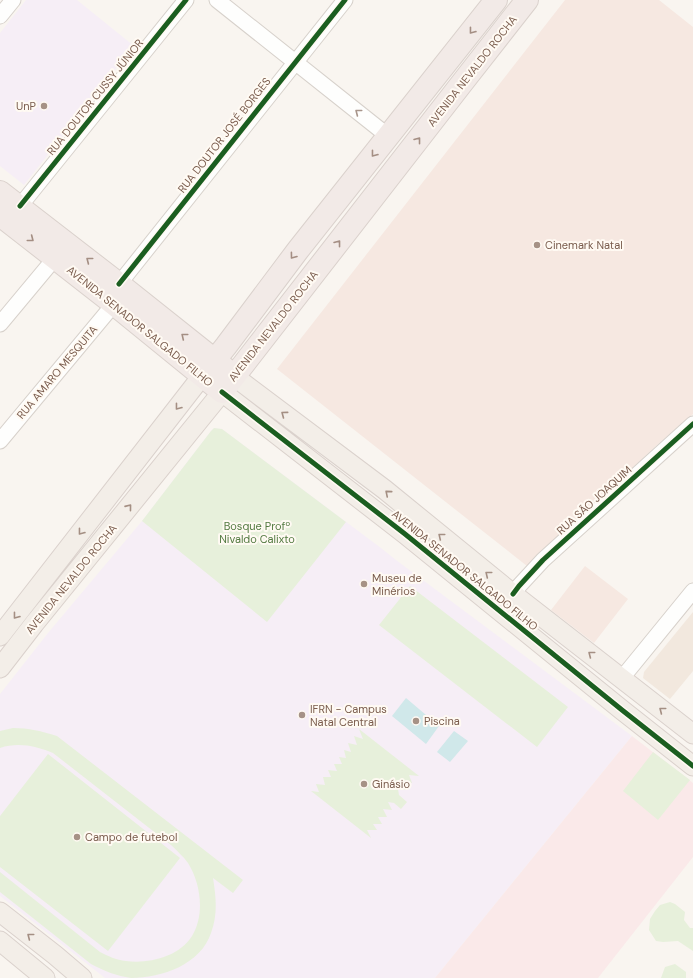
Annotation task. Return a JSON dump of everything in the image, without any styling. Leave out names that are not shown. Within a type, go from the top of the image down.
[{"type":"highway","name":"AVENIDA NEVALDO ROCHA","points":[[209,369],[298,250],[496,0]]},
{"type":"highway","name":"AVENIDA NEVALDO ROCHA","points":[[228,384],[527,0]]},
{"type":"highway","name":"AVENIDA SENADOR SALGADO FILHO","points":[[0,192],[20,206],[117,294],[228,384]]},
{"type":"highway","name":"AVENIDA SENADOR SALGADO FILHO","points":[[0,215],[55,258],[117,294]]},
{"type":"main road","name":"AVENIDA NEVALDO ROCHA","points":[[0,636],[209,369]]},
{"type":"main road","name":"AVENIDA SENADOR SALGADO FILHO","points":[[228,384],[377,484],[513,594],[693,734]]},
{"type":"main road","name":"AVENIDA SENADOR SALGADO FILHO","points":[[228,384],[405,534],[693,766]]},
{"type":"main road","name":"AVENIDA NEVALDO ROCHA","points":[[0,668],[228,384]]},
{"type":"main road","points":[[405,534],[403,522],[408,517],[418,517]]},
{"type":"main road","points":[[0,912],[55,955],[74,976]]},
{"type":"main road","points":[[0,941],[41,975],[47,964],[55,955]]},
{"type":"street","points":[[0,16],[13,0]]},
{"type":"street","name":"RUA DOUTOR CUSSY JÚNIOR","points":[[20,206],[186,0]]},
{"type":"street","name":"RUA DOUTOR JOSÉ BORGES","points":[[117,294],[295,62],[345,0]]},
{"type":"street","points":[[220,1],[388,136]]},
{"type":"street","points":[[0,324],[55,258]]},
{"type":"street","name":"RUA AMARO MESQUITA","points":[[0,441],[117,294]]},
{"type":"street","name":"RUA SÃO JOAQUIM","points":[[513,594],[543,560],[693,424]]},
{"type":"street","points":[[622,678],[693,590]]},
{"type":"shaded area","name":"UnP","points":[[26,0],[77,0],[134,46],[24,185],[0,166],[0,33]]},
{"type":"shaded area","points":[[565,0],[659,0],[693,27],[693,414],[657,445],[527,566],[277,369]]},
{"type":"shaded area","name":"IFRN - Campus Natal Central","points":[[214,428],[222,429],[632,736],[435,978],[105,978],[0,896],[0,694],[48,633],[142,521]]},
{"type":"shaded area","points":[[585,566],[628,599],[594,643],[551,610]]},
{"type":"shaded area","points":[[693,612],[693,671],[670,699],[643,678],[644,672]]},
{"type":"shaded area","points":[[632,736],[693,783],[693,857],[598,978],[435,978]]},
{"type":"green space","name":"Bosque Profº Nivaldo Calixto","points":[[214,428],[222,429],[346,522],[267,622],[142,521]]},
{"type":"green space","points":[[410,586],[568,707],[537,747],[379,625]]},
{"type":"green space","points":[[13,728],[35,730],[57,736],[243,880],[233,893],[213,878],[216,906],[215,919],[211,933],[206,944],[199,953],[189,961],[167,972],[143,977],[131,978],[111,973],[91,964],[0,892],[0,872],[100,952],[115,959],[126,961],[135,962],[153,960],[171,954],[186,943],[192,936],[199,919],[200,900],[196,880],[188,863],[178,851],[53,753],[40,748],[20,745],[0,748],[0,731]]},
{"type":"green space","name":"Ginásio","points":[[359,729],[419,776],[409,775],[412,783],[403,782],[407,790],[398,789],[399,795],[407,802],[401,809],[394,803],[388,802],[392,810],[383,809],[387,817],[378,817],[382,824],[373,824],[377,830],[367,830],[371,838],[311,791],[319,792],[316,784],[325,785],[323,777],[331,777],[328,770],[337,771],[334,764],[342,764],[339,757],[346,758],[344,750],[351,752],[348,743],[357,745],[354,736],[363,739]]},
{"type":"green space","points":[[653,752],[690,780],[658,820],[623,791]]},
{"type":"green space","name":"Campo de futebol","points":[[48,754],[180,858],[108,951],[0,867],[0,816]]},
{"type":"green space","points":[[670,902],[685,912],[684,920],[690,928],[693,928],[693,951],[678,941],[656,941],[649,930],[650,919],[655,911],[660,905]]},
{"type":"green space","points":[[675,964],[686,972],[686,978],[661,978],[665,967]]},
{"type":"water","name":"Piscina","points":[[406,698],[439,726],[426,744],[392,716]]},
{"type":"water","name":"Piscina","points":[[454,731],[468,741],[450,762],[437,752]]},
{"type":"cycle path","points":[[20,206],[186,0]]},
{"type":"cycle path","points":[[119,284],[345,0]]},
{"type":"cycle path","points":[[222,392],[405,534],[693,766]]},
{"type":"cycle path","points":[[513,594],[543,560],[693,424]]},
{"type":"place","name":"UnP","points":[[44,106]]},
{"type":"place","name":"Cinemark Natal","points":[[537,245]]},
{"type":"place","name":"Museu de Minérios","points":[[364,584]]},
{"type":"place","name":"IFRN - Campus Natal Central","points":[[302,715]]},
{"type":"place","name":"Piscina","points":[[416,721]]},
{"type":"place","name":"Ginásio","points":[[364,784]]},
{"type":"place","name":"Campo de futebol","points":[[77,837]]}]
